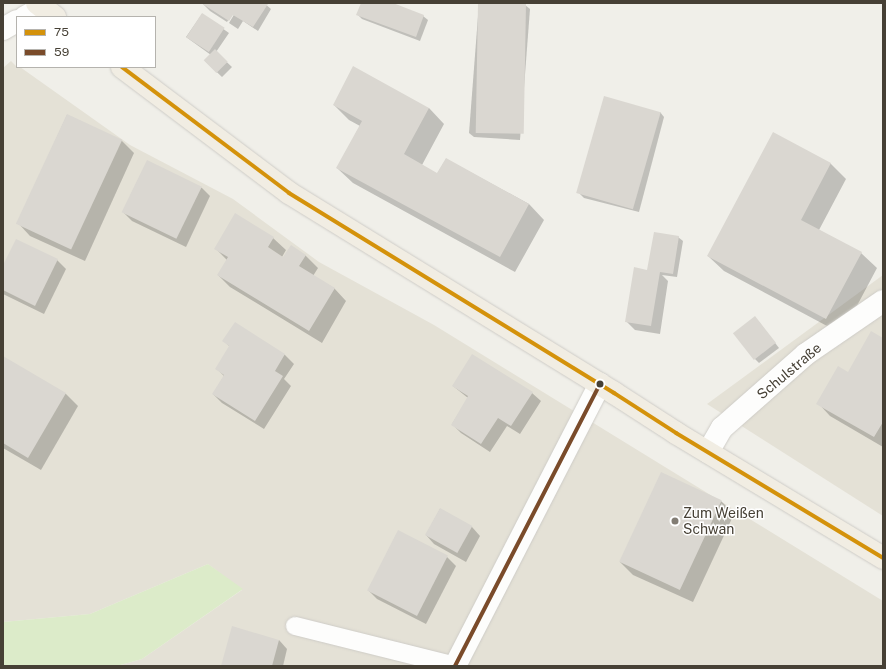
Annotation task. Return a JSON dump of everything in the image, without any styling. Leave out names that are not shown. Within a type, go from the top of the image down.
[{"type":"main road","points":[[123,68],[289,193],[708,452],[883,558]]},
{"type":"street","points":[[3,29],[16,22]]},
{"type":"street","name":"Schulstraße","points":[[708,452],[722,428],[806,354],[883,301]]},
{"type":"street","points":[[455,666],[600,384]]},
{"type":"lane","points":[[296,626],[455,666]]},
{"type":"shaded area","points":[[11,61],[16,68],[21,68],[130,145],[233,199],[319,262],[434,325],[883,601],[883,666],[117,666],[142,659],[242,590],[208,564],[90,614],[3,622],[3,68]]},
{"type":"shaded area","points":[[883,275],[883,516],[707,404]]},
{"type":"green space","points":[[208,564],[243,589],[142,659],[117,666],[3,666],[3,622],[90,614]]},
{"type":"building","points":[[201,3],[268,4],[253,27],[233,15],[229,21]]},
{"type":"building","points":[[361,3],[393,3],[424,15],[416,37],[356,15]]},
{"type":"building","points":[[478,3],[526,4],[524,134],[476,133]]},
{"type":"building","points":[[202,13],[225,28],[209,52],[186,37]]},
{"type":"building","points":[[215,49],[228,62],[216,73],[204,60]]},
{"type":"building","points":[[353,66],[429,108],[404,154],[437,173],[446,158],[529,204],[500,257],[336,168],[362,121],[333,105]]},
{"type":"building","points":[[604,96],[661,112],[633,209],[576,193]]},
{"type":"building","points":[[67,114],[122,140],[71,249],[16,224]]},
{"type":"building","points":[[773,132],[831,163],[801,220],[862,252],[826,319],[707,256]]},
{"type":"building","points":[[147,160],[202,187],[176,239],[122,212]]},
{"type":"building","points":[[235,213],[274,237],[268,247],[283,257],[291,245],[306,255],[299,266],[335,288],[309,331],[217,275],[228,257],[214,249]]},
{"type":"building","points":[[654,232],[679,236],[673,274],[660,272],[651,326],[625,322],[634,267],[647,270]]},
{"type":"building","points":[[16,239],[58,259],[35,306],[3,290],[3,265]]},
{"type":"building","points":[[755,316],[776,343],[754,360],[733,333]]},
{"type":"building","points":[[235,322],[285,354],[275,371],[283,376],[255,421],[212,394],[224,375],[215,369],[229,346],[222,341]]},
{"type":"building","points":[[871,331],[883,338],[883,422],[874,437],[816,404],[838,366],[848,372]]},
{"type":"building","points":[[472,354],[533,392],[511,426],[498,418],[481,444],[451,425],[468,396],[452,386]]},
{"type":"building","points":[[3,356],[66,393],[28,458],[3,443]]},
{"type":"building","points":[[661,472],[722,500],[680,590],[619,562]]},
{"type":"building","points":[[440,508],[472,526],[457,553],[425,535]]},
{"type":"building","points":[[398,530],[448,555],[417,616],[367,591]]},
{"type":"building","points":[[232,626],[279,640],[272,666],[221,666]]},
{"type":"transit line","name":"75","points":[[123,68],[289,193],[614,393],[676,433],[883,558]]},
{"type":"transit line","name":"59","points":[[455,666],[600,384]]},
{"type":"place","name":"Zum Weißen Schwan","points":[[675,521]]}]
